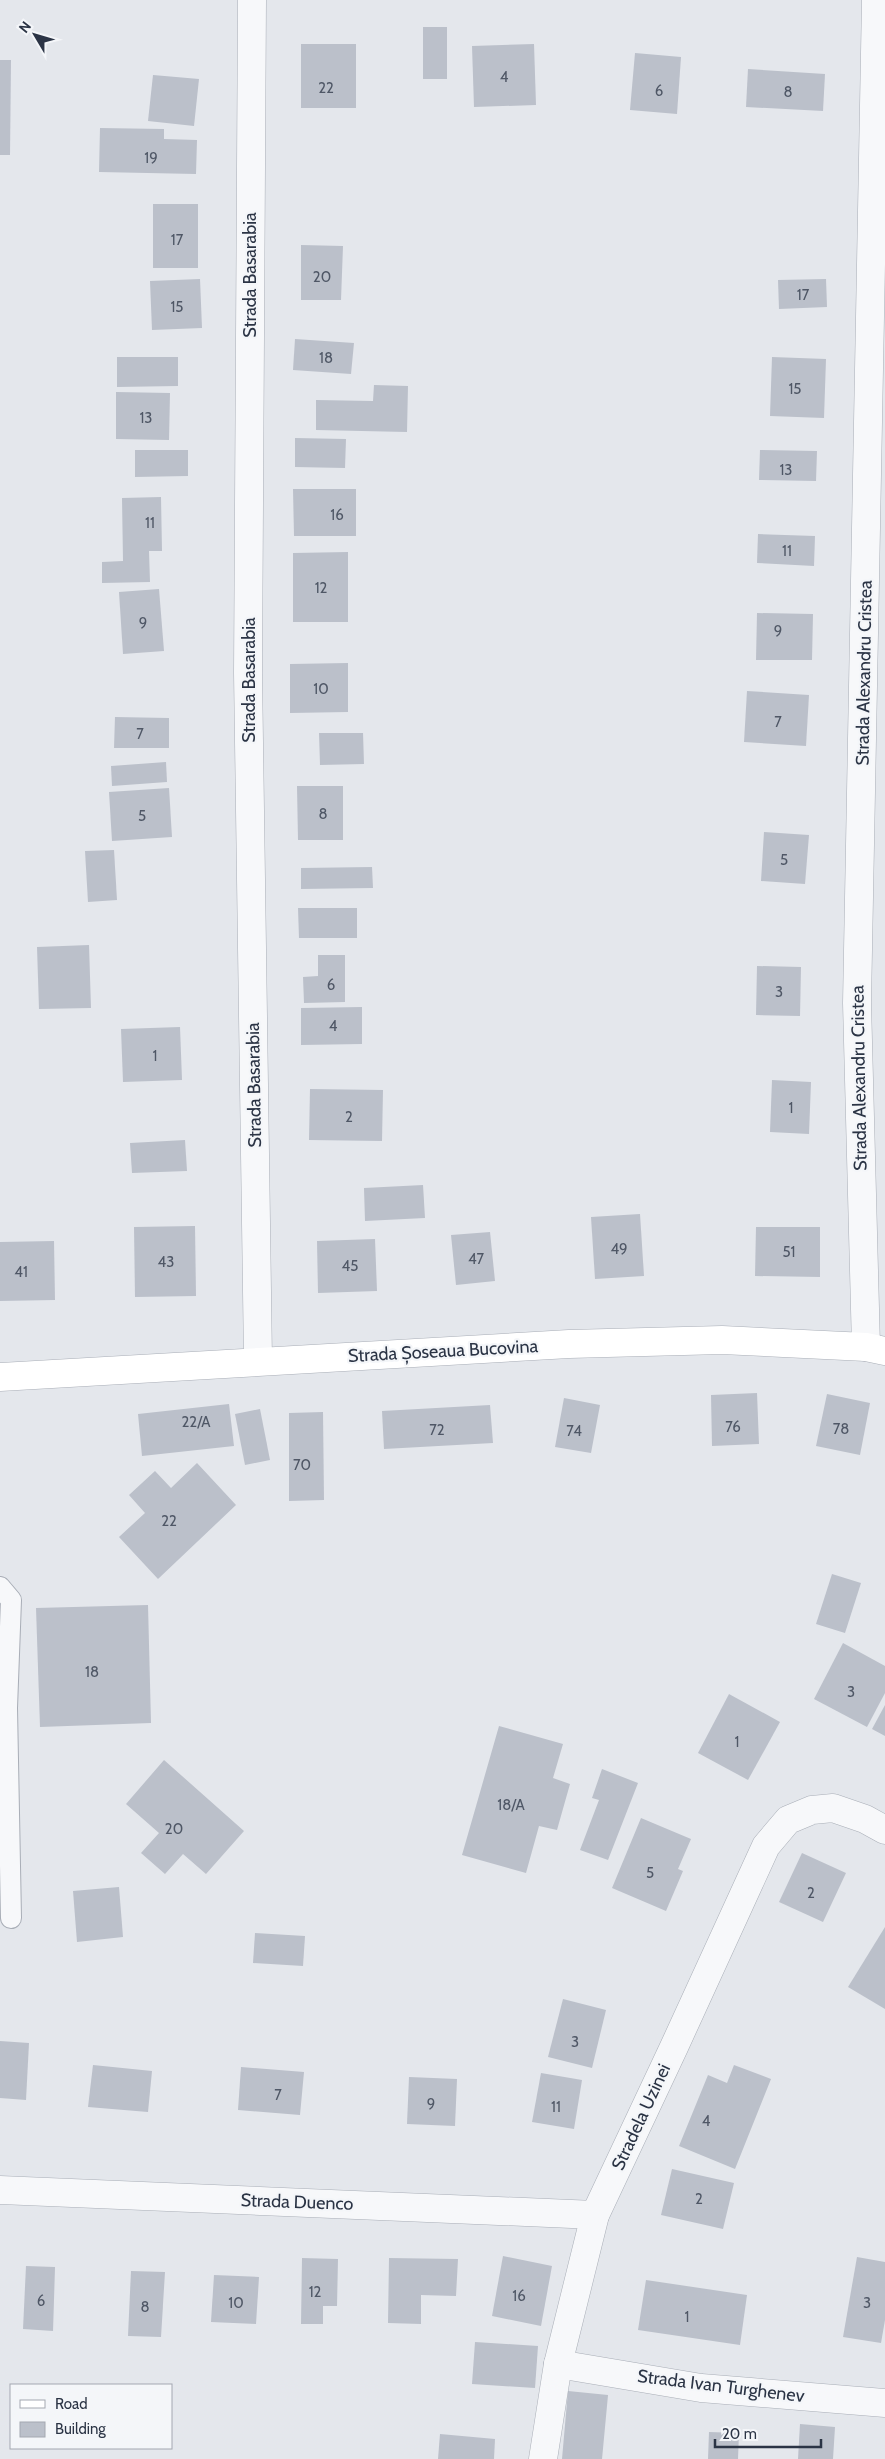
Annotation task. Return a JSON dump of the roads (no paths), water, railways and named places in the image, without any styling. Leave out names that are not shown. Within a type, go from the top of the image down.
[{"type":"main road","name":"Strada Șoseaua Bucovina","points":[[0,1377],[258,1360],[570,1344],[722,1340],[876,1349]]},
{"type":"street","name":"Strada Basarabia","points":[[252,0],[248,673],[258,1360]]},
{"type":"street","name":"Strada Alexandru Cristea","points":[[876,0],[857,1003],[876,1349]]},
{"type":"street","name":"Stradela Uzinei","points":[[543,2459],[558,2364],[595,2214],[766,1846],[788,1820],[812,1810],[833,1808],[865,1818],[885,1830]]},
{"type":"street","name":"Strada Duenco","points":[[0,2190],[595,2214]]},
{"type":"street","name":"Strada Ivan Turghenev","points":[[558,2364],[701,2388],[885,2403]]},
{"type":"lane","points":[[0,1587],[11,1600],[8,1708],[11,1918]]}]
